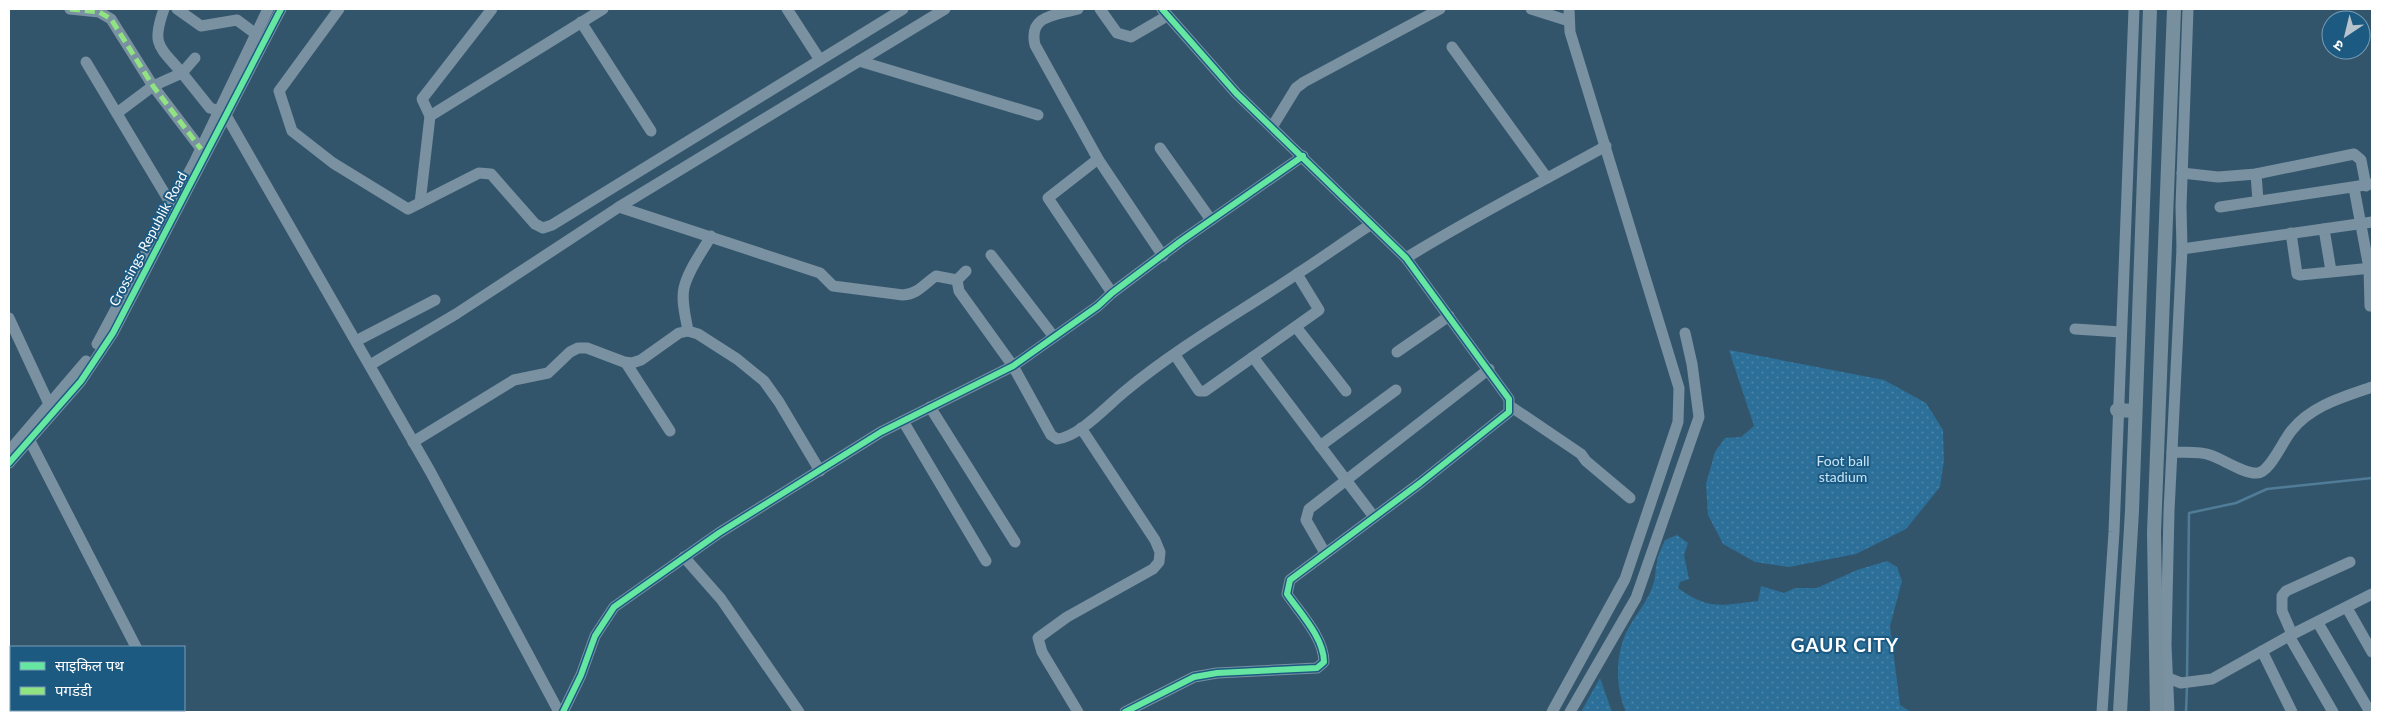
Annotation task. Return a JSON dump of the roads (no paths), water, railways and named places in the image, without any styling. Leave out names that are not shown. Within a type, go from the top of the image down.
[{"type":"main road","points":[[2157,712],[2154,533],[2162,512],[2174,9]]},
{"type":"main road","points":[[2120,712],[2132,511],[2147,12]]},
{"type":"main road","points":[[2117,410],[2135,411]]},
{"type":"street","points":[[70,9],[99,12],[112,19],[153,86],[201,149]]},
{"type":"street","points":[[164,9],[156,29],[158,45],[210,108],[223,114],[370,365],[561,712]]},
{"type":"street","points":[[177,9],[201,26],[237,20],[256,34]]},
{"type":"street","points":[[9,451],[79,371],[93,351],[201,149],[223,114],[268,9]]},
{"type":"street","name":"Crossings Republik Road","points":[[9,462],[82,380],[113,333],[223,114],[281,9]]},
{"type":"street","points":[[339,9],[279,91],[292,131],[333,163],[408,209],[479,173],[485,173],[496,178],[535,224],[543,228],[548,227],[903,9]]},
{"type":"street","points":[[420,203],[430,116],[422,99],[492,9]]},
{"type":"street","points":[[430,116],[603,9]]},
{"type":"street","points":[[788,9],[820,60]]},
{"type":"street","points":[[370,365],[456,314],[619,207],[945,9]]},
{"type":"street","points":[[1078,9],[1044,18],[1036,25],[1033,34],[1036,45],[1098,159],[1163,256]]},
{"type":"street","points":[[1100,9],[1117,33],[1131,37],[1164,12],[1236,93],[1406,258],[1489,368],[1509,399],[1510,406],[1509,412],[1420,483],[1290,580],[1287,586],[1287,594],[1324,652],[1324,662],[1317,668],[1217,673],[1194,677],[1125,712]]},
{"type":"street","points":[[1272,128],[1293,92],[1304,82],[1440,9]]},
{"type":"street","points":[[1531,9],[1570,21]]},
{"type":"street","points":[[1552,712],[1625,579],[1678,422],[1679,388],[1570,32],[1569,9]]},
{"type":"street","points":[[2102,712],[2114,532],[2117,410],[2134,9]]},
{"type":"street","points":[[2169,712],[2169,535],[2162,512],[2172,452],[2182,249],[2182,173],[2188,9]]},
{"type":"street","points":[[581,22],[651,131]]},
{"type":"street","points":[[1452,47],[1547,178]]},
{"type":"street","points":[[117,114],[153,86],[182,73],[195,58]]},
{"type":"street","points":[[859,61],[1038,115]]},
{"type":"street","points":[[86,62],[171,204]]},
{"type":"street","points":[[1406,258],[1471,218],[1606,146]]},
{"type":"street","points":[[1160,148],[1211,220]]},
{"type":"street","points":[[2182,173],[2218,177],[2256,174],[2354,154],[2361,160],[2364,186],[2370,268],[2370,306]]},
{"type":"street","points":[[561,712],[581,675],[595,636],[614,607],[684,557],[820,471],[904,421],[1013,366],[1098,306],[1112,293],[1211,220],[1303,156]]},
{"type":"street","points":[[1098,159],[1048,198],[1112,293]]},
{"type":"street","points":[[2256,174],[2258,202]]},
{"type":"street","points":[[2220,207],[2364,186]]},
{"type":"street","points":[[619,207],[820,273],[833,286],[912,294],[920,290],[936,276],[957,280]]},
{"type":"street","points":[[2182,249],[2367,223]]},
{"type":"street","points":[[957,280],[959,291],[1013,366],[1050,435],[1056,440],[1065,438],[1081,428],[1129,388],[1208,331],[1370,225]]},
{"type":"street","points":[[2324,228],[2331,271]]},
{"type":"street","points":[[2291,233],[2298,274],[2370,268]]},
{"type":"street","points":[[688,331],[683,302],[683,289],[711,236]]},
{"type":"street","points":[[991,255],[1054,337]]},
{"type":"street","points":[[957,280],[966,271]]},
{"type":"street","points":[[1175,355],[1202,392],[1319,310],[1297,274]]},
{"type":"street","points":[[356,341],[435,300]]},
{"type":"street","points":[[1397,352],[1449,316]]},
{"type":"street","points":[[9,318],[49,404]]},
{"type":"street","points":[[1296,327],[1346,391]]},
{"type":"street","points":[[2075,329],[2121,332]]},
{"type":"street","points":[[413,442],[514,380],[548,373],[570,352],[578,348],[586,348],[626,363],[641,360],[679,333],[688,331],[698,334],[764,380],[820,471]]},
{"type":"street","points":[[1570,712],[1636,598],[1699,417],[1692,364],[1685,333]]},
{"type":"street","points":[[1253,357],[1374,517]]},
{"type":"street","points":[[626,363],[670,430]]},
{"type":"street","points":[[1325,554],[1306,520],[1306,513],[1489,368]]},
{"type":"street","points":[[2172,452],[2210,455],[2251,472],[2261,472],[2269,466],[2285,439],[2302,419],[2331,401],[2372,387]]},
{"type":"street","points":[[1320,446],[1396,390]]},
{"type":"street","points":[[1510,406],[1581,454],[1586,461],[1630,498]]},
{"type":"street","points":[[930,407],[1015,542]]},
{"type":"street","points":[[904,421],[986,561]]},
{"type":"street","points":[[1078,712],[1042,652],[1038,638],[1067,617],[1153,569],[1160,562],[1160,552],[1155,540],[1081,428]]},
{"type":"street","points":[[29,439],[135,646]]},
{"type":"street","points":[[684,557],[721,599],[799,712]]},
{"type":"street","points":[[2333,712],[2291,635],[2282,611],[2282,596],[2286,591],[2350,562]]},
{"type":"street","points":[[2168,678],[2181,683],[2202,682],[2212,679],[2291,635],[2347,608],[2370,600]]},
{"type":"street","points":[[2347,608],[2372,652]]},
{"type":"street","points":[[2318,623],[2370,712]]},
{"type":"street","points":[[2262,652],[2292,712]]},
{"type":"waterway","points":[[2187,678],[2189,513],[2236,503],[2267,489],[2372,478]]},
{"type":"waterway","points":[[2186,712],[2187,686]]},
{"type":"district","name":"GAUR CITY","points":[[1845,645]]},
{"type":"park label","name":"Foot ball stadium","points":[[1843,470]]}]
